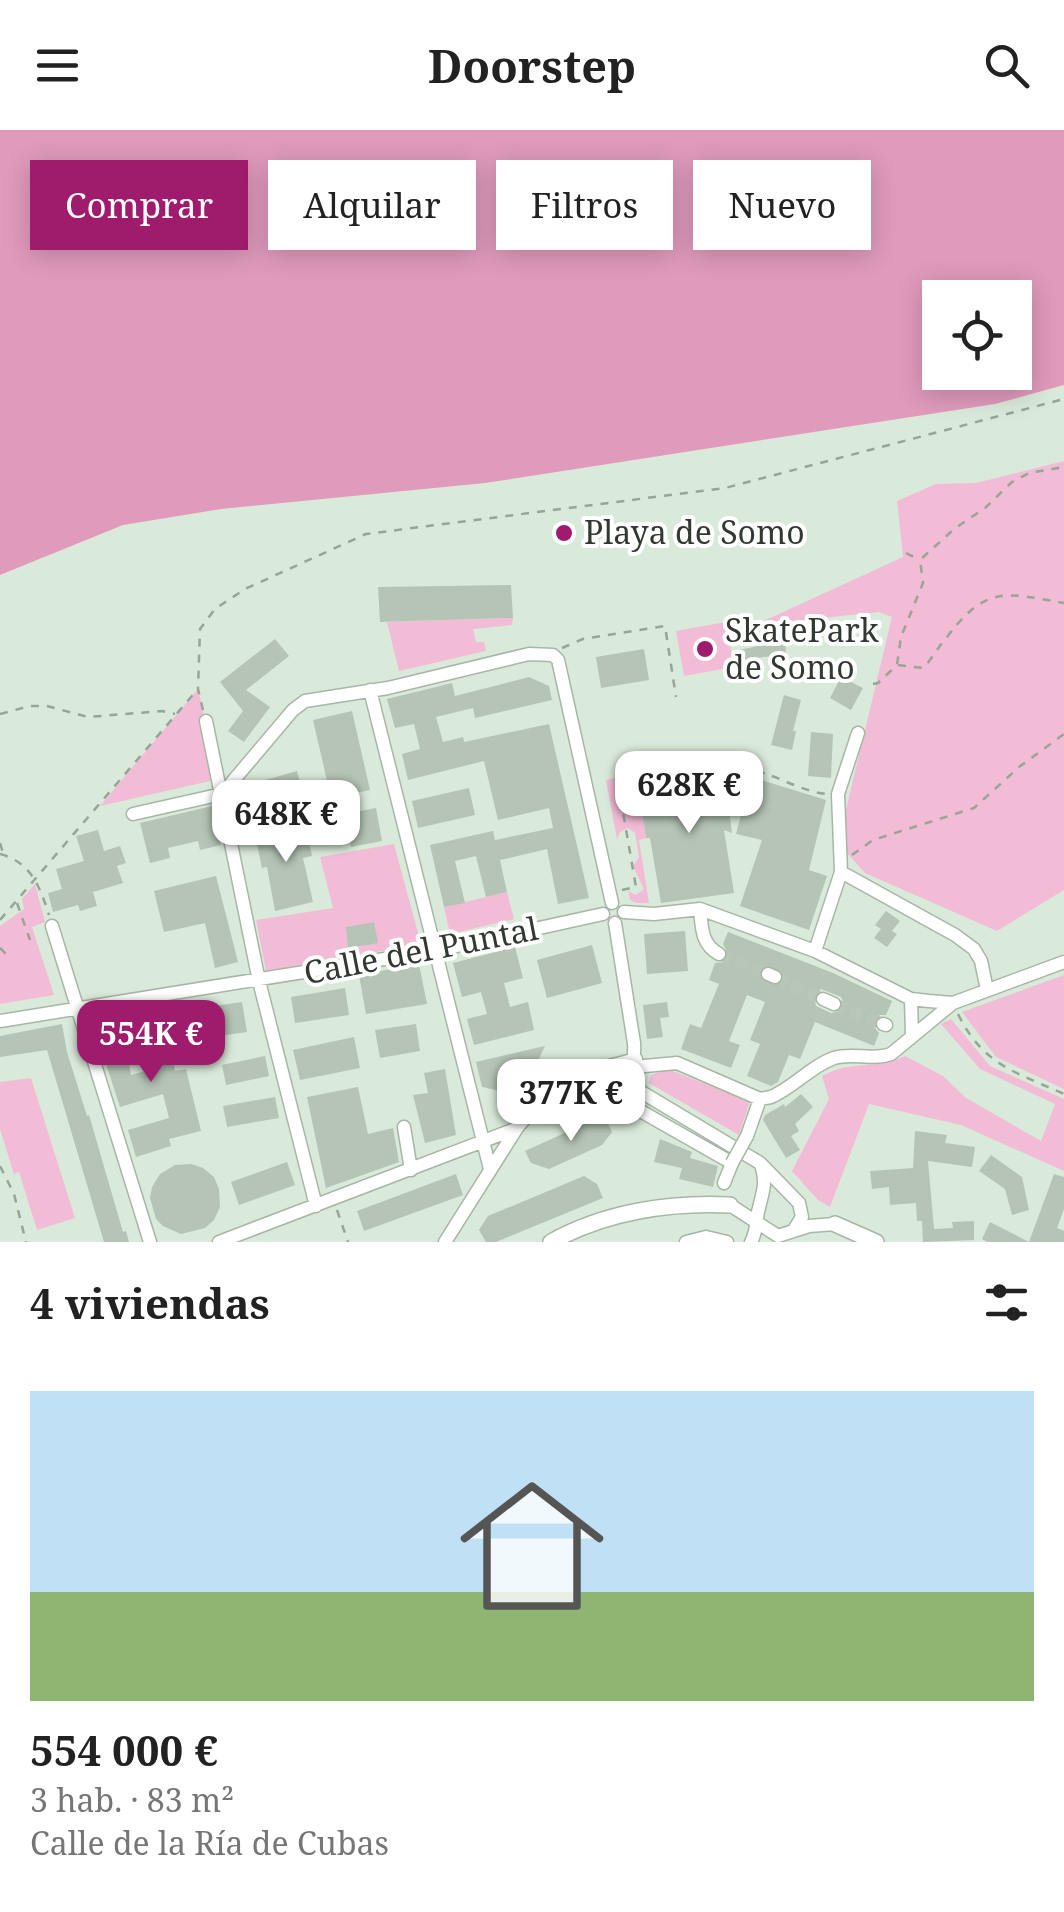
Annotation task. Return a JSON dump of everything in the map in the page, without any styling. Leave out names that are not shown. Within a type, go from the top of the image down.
[{"type":"main road","points":[[552,1242],[604,1220],[660,1207],[730,1205]]},
{"type":"main road","points":[[843,1231],[876,1242]]},
{"type":"street","points":[[133,814],[222,794],[305,701],[529,654],[553,655],[558,660],[613,909],[635,1064],[628,1084],[631,1099],[637,1109],[732,1163]]},
{"type":"street","points":[[370,690],[479,1125],[487,1173]]},
{"type":"street","points":[[206,722],[260,982],[316,1206]]},
{"type":"street","points":[[815,951],[841,867],[838,794],[858,734]]},
{"type":"street","points":[[841,867],[974,949],[982,961],[987,990]]},
{"type":"street","name":"Calle del Puntal","points":[[0,1021],[434,951],[613,909],[654,914],[700,910]]},
{"type":"street","points":[[719,954],[706,944],[700,910],[815,951],[911,999],[953,1003]]},
{"type":"street","points":[[52,926],[150,1242]]},
{"type":"street","points":[[446,1242],[487,1173],[553,1085],[601,1066],[677,1063],[760,1099],[777,1095],[826,1060],[842,1055],[881,1058],[891,1054],[953,1003],[1064,962]]},
{"type":"street","points":[[911,999],[912,1036]]},
{"type":"street","points":[[577,1076],[601,1074],[628,1084],[760,1163],[794,1198],[843,1231]]},
{"type":"street","points":[[724,1182],[748,1136],[760,1099]]},
{"type":"street","points":[[479,1125],[500,1135]]},
{"type":"street","points":[[404,1126],[412,1170]]},
{"type":"street","points":[[220,1242],[518,1128]]},
{"type":"street","points":[[464,1150],[475,1156],[487,1173]]},
{"type":"street","points":[[751,1242],[760,1222],[758,1208],[767,1182],[760,1163]]},
{"type":"street","points":[[730,1205],[763,1200],[775,1192],[794,1198],[802,1217],[783,1238]]},
{"type":"street","points":[[730,1205],[783,1238],[843,1231]]},
{"type":"street","points":[[686,1242],[706,1237],[728,1242]]},
{"type":"path","points":[[206,722],[198,689],[200,629],[214,610],[244,589],[366,534],[725,488],[1064,399]]},
{"type":"path","points":[[920,560],[954,528],[986,508],[1012,482],[1029,472],[1064,466]]},
{"type":"path","points":[[906,553],[920,560]]},
{"type":"path","points":[[873,684],[897,665],[901,636],[922,583],[920,560]]},
{"type":"path","points":[[897,665],[923,668],[947,636],[986,597],[1004,593],[1064,603]]},
{"type":"path","points":[[553,655],[567,644],[583,639],[665,626],[676,697]]},
{"type":"path","points":[[0,920],[198,689]]},
{"type":"path","points":[[0,714],[48,706],[88,717],[162,711],[176,715]]},
{"type":"path","points":[[841,867],[873,840],[974,808],[1019,767],[1064,734]]},
{"type":"path","points":[[699,753],[700,759],[793,782],[802,791],[838,794]]},
{"type":"path","points":[[613,909],[636,887],[619,789],[636,764]]},
{"type":"path","points":[[0,843],[2,855],[37,878],[52,926]]},
{"type":"path","points":[[16,901],[30,940]]},
{"type":"path","points":[[0,948],[6,955]]},
{"type":"path","points":[[953,1003],[965,1028],[992,1062],[1064,1094]]},
{"type":"path","points":[[0,1166],[14,1194],[26,1242]]},
{"type":"path","points":[[334,1200],[348,1242]]},
{"type":"shaded area","points":[[0,130],[1064,130],[1064,385],[995,404],[485,483],[221,509],[123,525],[0,575]]},
{"type":"shaded area","points":[[1064,461],[1064,890],[997,931],[865,873],[847,853],[843,822],[892,617],[879,612],[755,625],[903,557],[897,501],[936,484],[976,483]]},
{"type":"shaded area","points":[[513,618],[512,625],[473,629],[476,642],[484,642],[486,651],[399,671],[387,622]]},
{"type":"shaded area","name":"SkatePark de Somo","points":[[726,622],[734,667],[684,676],[676,631]]},
{"type":"shaded area","points":[[198,689],[219,779],[100,806]]},
{"type":"shaded area","points":[[658,768],[659,782],[638,786],[646,838],[639,840],[649,903],[637,903],[630,900],[628,891],[636,895],[644,889],[633,866],[639,857],[635,833],[628,828],[617,839],[606,780]]},
{"type":"shaded area","points":[[394,844],[421,944],[266,971],[256,920],[333,908],[320,857]]},
{"type":"shaded area","points":[[35,884],[45,922],[32,927],[54,995],[0,1004],[0,926],[24,909],[22,899]]},
{"type":"shaded area","points":[[507,892],[514,919],[450,934],[444,907]]},
{"type":"shaded area","points":[[1064,975],[1064,1089],[996,1057],[962,1012]]},
{"type":"shaded area","points":[[951,1019],[990,1066],[1064,1099],[1064,1171],[961,1125],[869,1104],[830,1207],[818,1200],[792,1171],[829,1099],[822,1076],[844,1068],[905,1056],[943,1076],[966,1098],[1041,1141],[1055,1104],[980,1069],[941,1024]]},
{"type":"shaded area","points":[[667,1069],[750,1101],[739,1135],[649,1083],[651,1075]]},
{"type":"shaded area","points":[[31,1078],[75,1218],[37,1230],[19,1172],[14,1174],[0,1129],[0,1082]]},
{"type":"building","points":[[511,585],[513,618],[380,622],[378,587]]},
{"type":"building","points":[[785,638],[786,655],[755,658],[757,664],[742,667],[739,650]]},
{"type":"building","points":[[275,639],[289,656],[246,690],[270,707],[244,742],[228,731],[243,711],[220,682]]},
{"type":"building","points":[[644,649],[649,680],[601,688],[596,657]]},
{"type":"building","points":[[529,677],[549,686],[552,700],[475,718],[473,708],[436,717],[443,742],[463,737],[464,742],[549,724],[589,898],[558,904],[547,849],[500,860],[507,892],[486,897],[476,856],[455,861],[465,903],[444,907],[430,845],[493,831],[495,840],[553,828],[549,808],[498,820],[484,761],[408,780],[402,754],[420,749],[414,724],[395,728],[387,699],[452,683],[455,696]]},
{"type":"building","points":[[841,677],[863,688],[851,710],[830,698]]},
{"type":"building","points":[[784,695],[801,700],[792,750],[771,745]]},
{"type":"building","points":[[352,711],[370,790],[331,798],[313,720]]},
{"type":"building","points":[[811,732],[833,734],[831,778],[808,776]]},
{"type":"building","points":[[297,771],[305,802],[265,812],[258,782]]},
{"type":"building","points":[[724,772],[732,833],[724,830],[734,893],[661,903],[638,785]]},
{"type":"building","points":[[751,777],[826,800],[809,870],[827,876],[809,930],[740,906],[762,840],[736,834]]},
{"type":"building","points":[[469,788],[475,815],[418,828],[412,801]]},
{"type":"building","points":[[212,806],[221,845],[200,850],[198,841],[168,848],[170,858],[150,863],[140,823]]},
{"type":"building","points":[[376,808],[382,841],[351,847],[345,814]]},
{"type":"building","points":[[305,823],[312,856],[303,858],[313,902],[275,911],[267,867],[262,868],[255,835]]},
{"type":"building","points":[[98,830],[104,851],[120,846],[126,863],[117,866],[123,883],[93,892],[97,906],[80,911],[78,905],[53,912],[48,893],[62,889],[56,869],[84,861],[76,836]]},
{"type":"building","points":[[216,876],[238,962],[215,968],[205,923],[164,932],[154,891]]},
{"type":"building","points":[[886,911],[900,921],[892,931],[897,934],[887,947],[874,938],[881,929],[875,925]]},
{"type":"building","points":[[374,922],[378,943],[348,948],[346,927]]},
{"type":"building","points":[[685,931],[688,971],[647,974],[644,934]]},
{"type":"building","points":[[728,932],[892,1001],[886,1015],[874,1020],[879,1033],[874,1046],[815,1022],[800,1059],[789,1055],[778,1082],[771,1086],[747,1076],[760,1044],[750,1040],[765,1002],[747,995],[729,1041],[740,1045],[731,1068],[681,1049],[690,1024],[701,1028],[719,984],[709,980],[715,963],[724,962],[729,956],[723,944]],"holes":[[[821,989],[841,997],[841,1011],[831,1013],[816,1006],[814,996]]]},
{"type":"building","points":[[592,945],[602,983],[547,998],[537,960]]},
{"type":"building","points":[[515,947],[523,978],[504,983],[510,1007],[528,1002],[534,1030],[474,1045],[467,1019],[487,1014],[481,992],[462,997],[453,963]]},
{"type":"building","points":[[419,964],[427,1004],[366,1014],[359,975]]},
{"type":"building","points":[[345,988],[349,1015],[295,1023],[291,997]]},
{"type":"building","points":[[242,1002],[247,1032],[191,1040],[187,1010]]},
{"type":"building","points":[[667,1002],[669,1017],[660,1018],[663,1037],[647,1039],[643,1005]]},
{"type":"building","points":[[166,1014],[175,1071],[186,1069],[201,1131],[169,1139],[171,1146],[136,1157],[128,1130],[169,1118],[163,1094],[120,1107],[107,1067],[100,1025],[122,1021],[131,1075],[152,1069],[144,1017]]},
{"type":"building","points":[[62,1024],[67,1052],[129,1242],[104,1242],[47,1050],[0,1057],[0,1036]]},
{"type":"building","points":[[416,1024],[420,1051],[380,1058],[375,1030]]},
{"type":"building","points":[[354,1037],[360,1068],[300,1080],[293,1050]]},
{"type":"building","points":[[545,1046],[518,1104],[498,1100],[500,1091],[482,1087],[476,1062]]},
{"type":"building","points":[[265,1056],[269,1076],[226,1085],[222,1065]]},
{"type":"building","points":[[445,1069],[456,1135],[425,1143],[413,1095],[428,1093],[424,1073]]},
{"type":"building","points":[[358,1087],[368,1134],[393,1128],[399,1162],[326,1188],[307,1097]]},
{"type":"building","points":[[801,1094],[813,1107],[795,1124],[799,1131],[791,1136],[800,1150],[786,1158],[763,1120]]},
{"type":"building","points":[[275,1097],[279,1118],[227,1127],[223,1106]]},
{"type":"building","points":[[604,1115],[612,1132],[602,1145],[549,1169],[531,1163],[525,1151]]},
{"type":"building","points":[[915,1131],[947,1135],[945,1143],[975,1147],[972,1167],[928,1161],[934,1229],[953,1228],[952,1222],[974,1221],[974,1240],[923,1242],[916,1203],[890,1205],[889,1187],[872,1189],[870,1171],[913,1168]]},
{"type":"building","points":[[660,1139],[692,1152],[690,1158],[718,1166],[713,1187],[679,1179],[682,1168],[654,1162]]},
{"type":"building","points":[[991,1155],[1022,1177],[1029,1210],[1012,1215],[1005,1189],[979,1171]]},
{"type":"building","points":[[287,1162],[295,1185],[239,1205],[231,1182]]},
{"type":"building","points":[[191,1164],[214,1177],[220,1207],[205,1228],[181,1234],[156,1219],[150,1198],[160,1174],[175,1165]]},
{"type":"building","points":[[456,1174],[463,1195],[364,1231],[357,1211]]},
{"type":"building","points":[[1054,1174],[1064,1177],[1064,1209],[1057,1228],[1064,1231],[1064,1242],[1029,1242]]},
{"type":"building","points":[[584,1176],[597,1184],[603,1198],[496,1242],[486,1242],[479,1230],[488,1216]]},
{"type":"building","points":[[990,1222],[1029,1242],[987,1242],[982,1239]]},
{"type":"tunnel","points":[[719,954],[768,974]]},
{"type":"tunnel","points":[[775,977],[823,999]]},
{"type":"tunnel","points":[[834,1004],[883,1024]]},
{"type":"place","name":"Playa de Somo","points":[[564,533]]},
{"type":"place","name":"SkatePark de Somo","points":[[705,649]]}]
